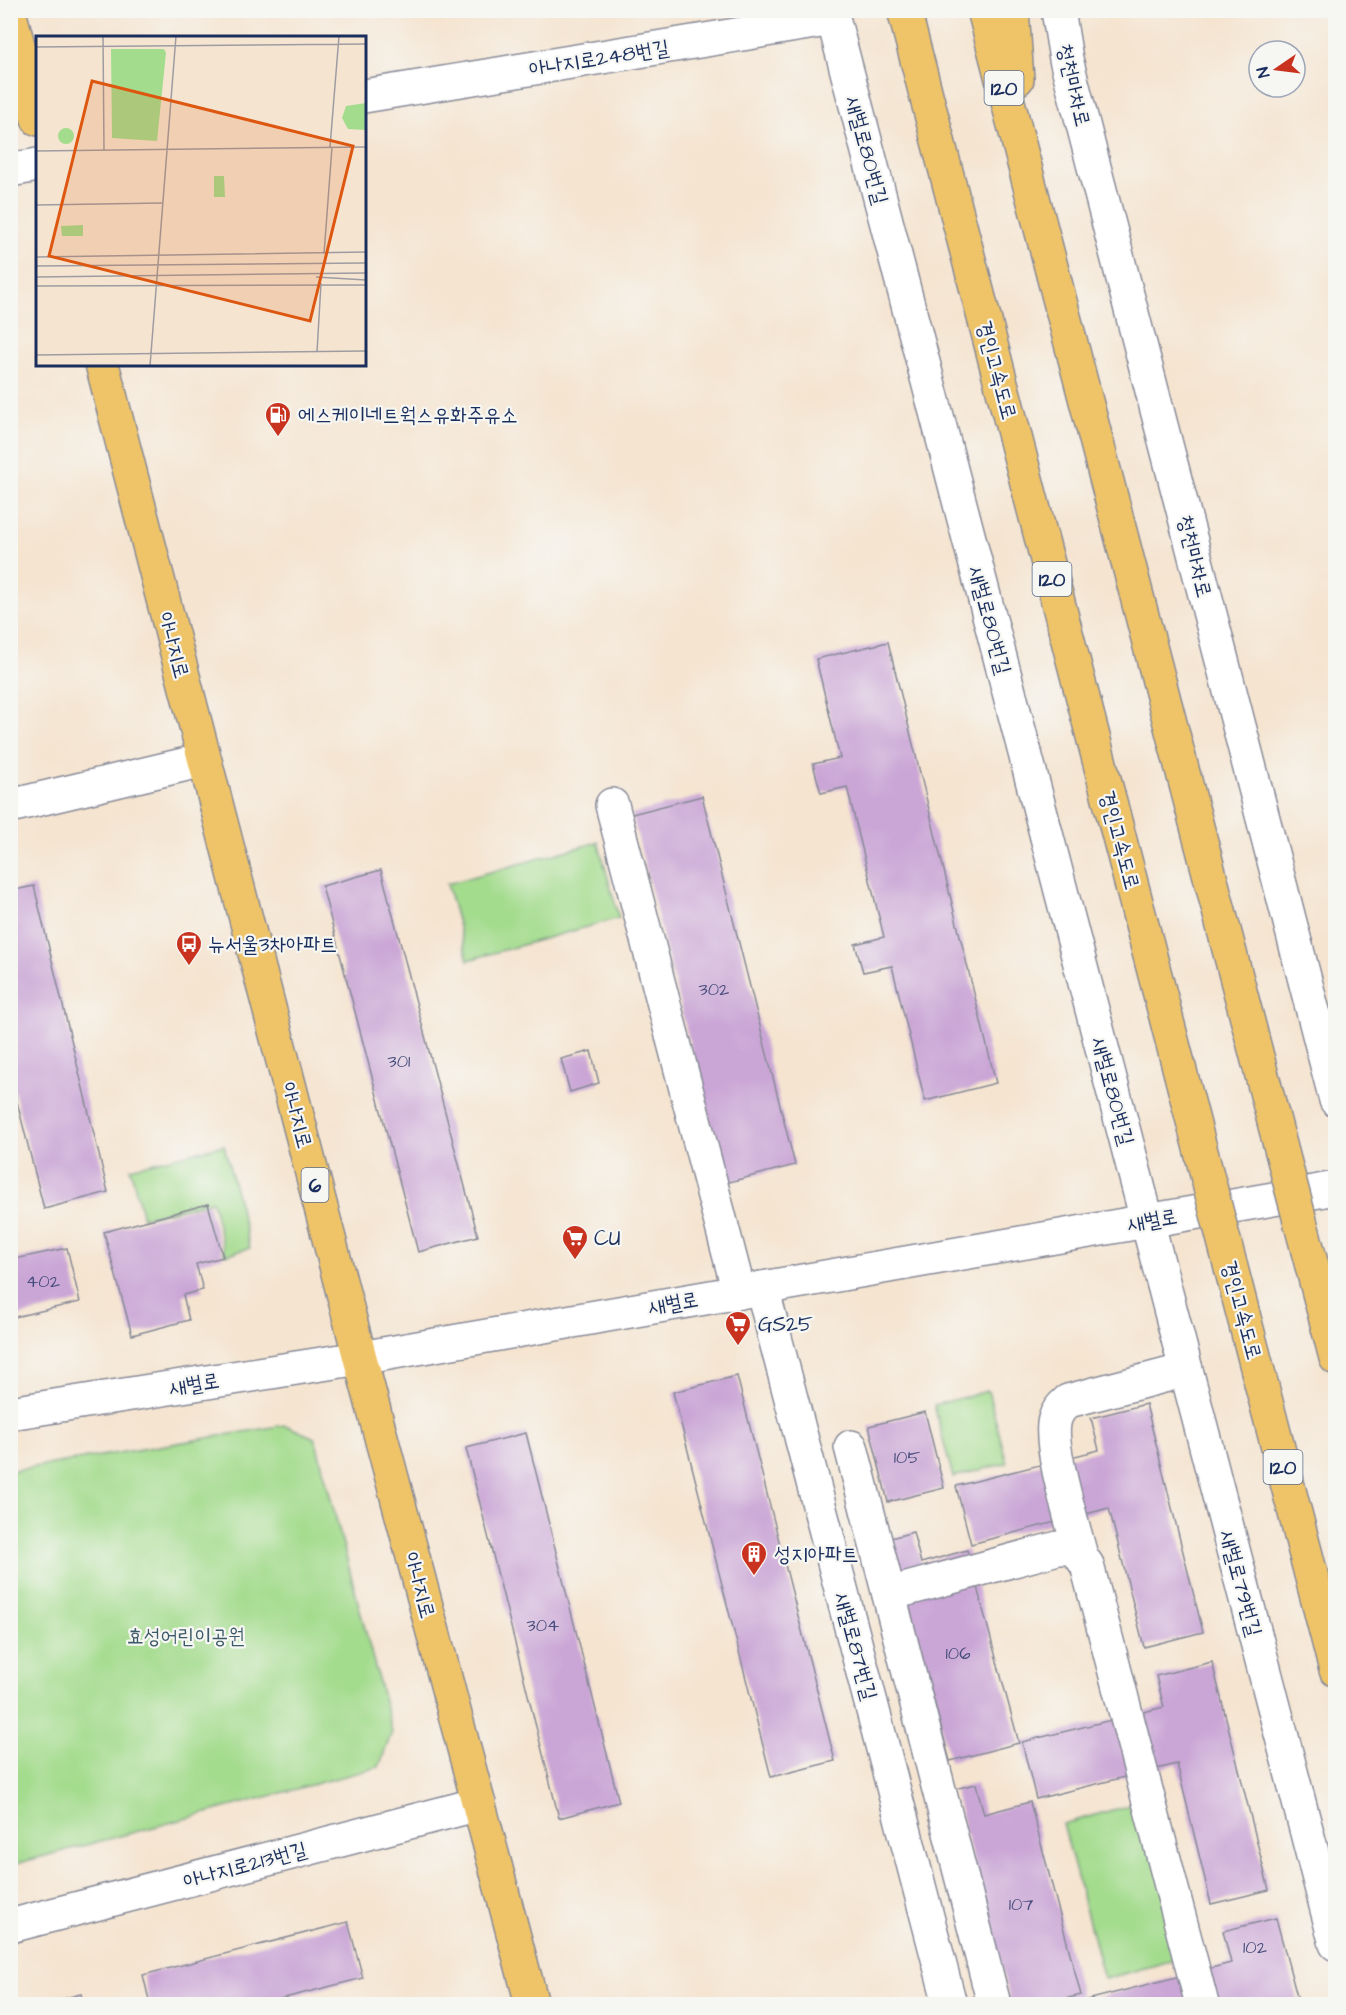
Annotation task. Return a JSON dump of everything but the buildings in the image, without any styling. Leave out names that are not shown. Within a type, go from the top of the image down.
[{"type":"main road","name":"경인고속도로","points":[[904,10],[1335,1670]]},
{"type":"main road","name":"120","points":[[984,10],[1335,1358]]},
{"type":"main road","points":[[1012,10],[1024,165]]},
{"type":"main road","points":[[10,15],[36,112]]},
{"type":"main road","name":"아나지로","points":[[103,366],[360,1358],[532,2004]]},
{"type":"street","name":"청천마차로","points":[[1058,10],[1066,59],[1335,1100]]},
{"type":"street","name":"아나지로248번길","points":[[366,96],[832,15]]},
{"type":"street","name":"새벌로80번길","points":[[832,15],[1147,1221]]},
{"type":"street","points":[[10,170],[36,165]]},
{"type":"street","points":[[10,806],[204,760]]},
{"type":"street","name":"새벌로87번길","points":[[612,805],[950,2004]]},
{"type":"street","name":"새벌로","points":[[10,1413],[360,1358],[1335,1188]]},
{"type":"street","name":"새벌로79번길","points":[[1147,1221],[1335,1944]]},
{"type":"street","points":[[1081,1556],[1054,1444],[1055,1418],[1061,1407],[1068,1401],[1186,1370]]},
{"type":"street","points":[[851,1447],[994,2004]]},
{"type":"street","points":[[889,1594],[1058,1548],[1074,1548],[1081,1556],[1087,1565],[1202,2004]]},
{"type":"street","name":"아나지로213번길","points":[[10,1926],[479,1804]]},
{"type":"green space","points":[[598,842],[619,918],[468,960],[447,884]]},
{"type":"green space","points":[[224,1145],[250,1248],[225,1255],[212,1201],[143,1218],[130,1168]]},
{"type":"green space","points":[[988,1391],[1007,1463],[953,1477],[934,1405]]},
{"type":"green space","name":"효성어린이공원","points":[[285,1425],[315,1438],[392,1732],[379,1767],[11,1865],[11,1471]]},
{"type":"green space","points":[[1141,1802],[1182,1958],[1104,1979],[1063,1824]]},
{"type":"place","name":"에스케이네트웍스유화주유소","points":[[278,438]]},
{"type":"place","name":"뉴서울3차아파트","points":[[189,967]]},
{"type":"place","name":"CU","points":[[575,1261]]},
{"type":"place","name":"GS25","points":[[738,1347]]},
{"type":"place","name":"성지아파트","points":[[754,1577]]}]
